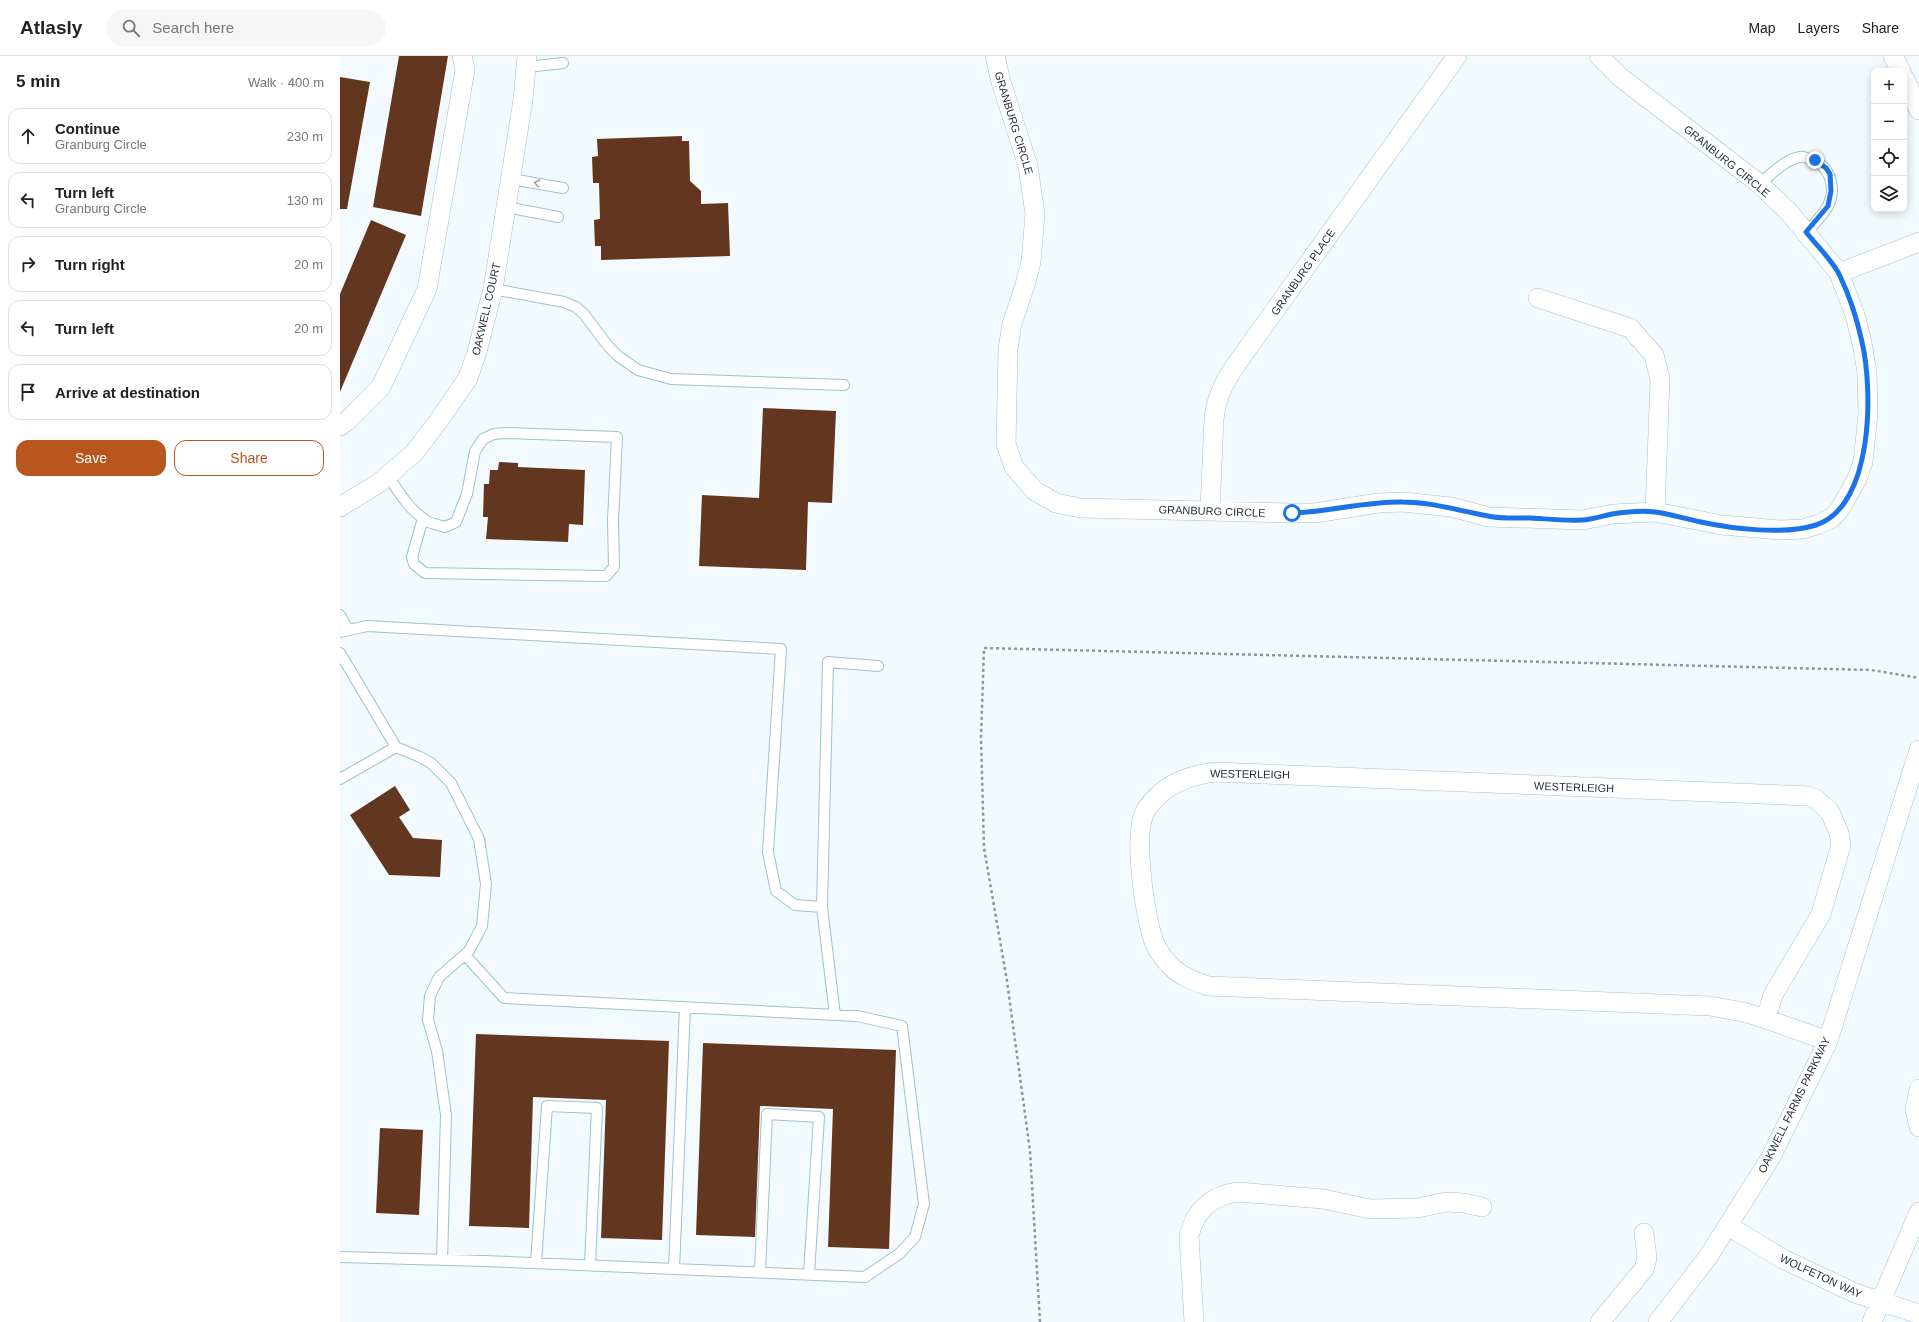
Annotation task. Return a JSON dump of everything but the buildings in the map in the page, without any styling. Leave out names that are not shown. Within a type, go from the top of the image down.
[{"type":"street","points":[[340,426],[380,387],[427,289],[465,70],[462,56]]},
{"type":"street","name":"GRANBURG CIRCLE","points":[[995,56],[1001,82],[1028,166],[1035,214],[1031,262],[1012,324],[1008,349],[1006,444],[1014,467],[1035,491],[1056,503],[1080,508],[1315,513],[1378,503],[1403,502],[1451,507],[1489,517],[1583,520],[1613,514],[1655,512],[1722,526],[1780,530],[1803,529],[1832,518],[1840,509],[1857,479],[1863,462],[1868,414],[1867,372],[1862,342],[1855,315],[1839,274],[1806,232],[1759,184],[1620,77],[1601,57]]},
{"type":"street","name":"GRANBURG PLACE","points":[[1210,510],[1215,406],[1223,385],[1457,56]]},
{"type":"street","points":[[1894,56],[1900,68]]},
{"type":"street","name":"OAKWELL COURT","points":[[340,507],[379,483],[414,453],[468,378],[477,352],[493,288],[523,100],[527,61]]},
{"type":"street","points":[[1907,84],[1919,110]]},
{"type":"street","points":[[1839,274],[1919,242]]},
{"type":"street","points":[[1538,298],[1630,328],[1654,355],[1660,379],[1655,512]]},
{"type":"street","name":"OAKWELL FARMS PARKWAY","points":[[1658,1322],[1708,1257],[1771,1157],[1828,1041],[1919,750]]},
{"type":"street","name":"WESTERLEIGH","points":[[1766,1019],[1773,995],[1821,914],[1841,845],[1840,833],[1830,812],[1816,799],[1808,796],[1216,772],[1181,779],[1162,792],[1146,811],[1143,822],[1140,860],[1146,909],[1153,939],[1157,950],[1170,966],[1184,977],[1208,986],[1710,1006],[1743,1012],[1828,1041]]},
{"type":"street","points":[[1919,1089],[1915,1109],[1919,1128]]},
{"type":"street","points":[[1194,1322],[1190,1236],[1192,1225],[1197,1214],[1206,1205],[1227,1194],[1238,1192],[1323,1198],[1370,1209],[1418,1208],[1446,1202],[1464,1203],[1482,1207]]},
{"type":"street","points":[[1872,1322],[1919,1212]]},
{"type":"street","name":"WOLFETON WAY","points":[[1728,1226],[1783,1260],[1855,1293],[1919,1314]]},
{"type":"street","points":[[1600,1322],[1644,1269],[1647,1258],[1644,1233]]},
{"type":"lane","points":[[527,61],[562,63]]},
{"type":"lane","points":[[1759,184],[1787,162],[1801,157],[1815,160],[1826,168],[1830,174],[1831,191],[1828,206],[1806,232]]},
{"type":"lane","points":[[510,179],[563,188]]},
{"type":"lane","points":[[506,207],[558,217]]},
{"type":"lane","points":[[493,288],[564,302],[576,307],[584,314],[608,346],[618,356],[638,370],[671,379],[844,385]]},
{"type":"lane","points":[[388,476],[410,506],[423,518],[444,527],[456,522],[467,494],[475,451],[483,439],[494,434],[505,433],[617,437],[613,521],[614,567],[606,576],[425,574],[414,564],[412,557],[423,518]]},
{"type":"lane","points":[[340,616],[344,631],[367,626],[781,649],[768,852],[776,891],[795,905],[822,907]]},
{"type":"lane","points":[[340,653],[343,667],[396,747],[431,763],[447,778],[451,783],[479,839],[486,884],[482,926],[469,951],[439,977],[430,996],[428,1020],[437,1051],[446,1115],[442,1260]]},
{"type":"lane","points":[[835,1015],[822,907],[828,662],[878,666]]},
{"type":"lane","points":[[340,779],[396,747]]},
{"type":"lane","points":[[340,1257],[590,1265],[865,1277],[899,1254],[915,1238],[924,1204],[902,1026],[857,1016],[504,998],[465,955]]},
{"type":"lane","points":[[674,1269],[685,1007]]},
{"type":"lane","points":[[536,1263],[547,1106],[575,1107],[596,1108],[590,1265]]},
{"type":"lane","points":[[760,1272],[768,1114],[819,1117],[809,1274]]},
{"type":"path","points":[[1040,1322],[1030,1151],[1007,981],[984,848],[981,737],[984,648],[1871,670],[1919,678]]},
{"type":"route","points":[[1292,513],[1315,513],[1378,503],[1403,502],[1427,503],[1451,507],[1489,517],[1583,520],[1613,514],[1655,512],[1722,526],[1780,530],[1803,529],[1832,518],[1848,497],[1863,462],[1864,439],[1868,414],[1867,372],[1862,342],[1855,315],[1839,274],[1806,232],[1828,206],[1831,191],[1830,174],[1826,168],[1815,160]]}]
